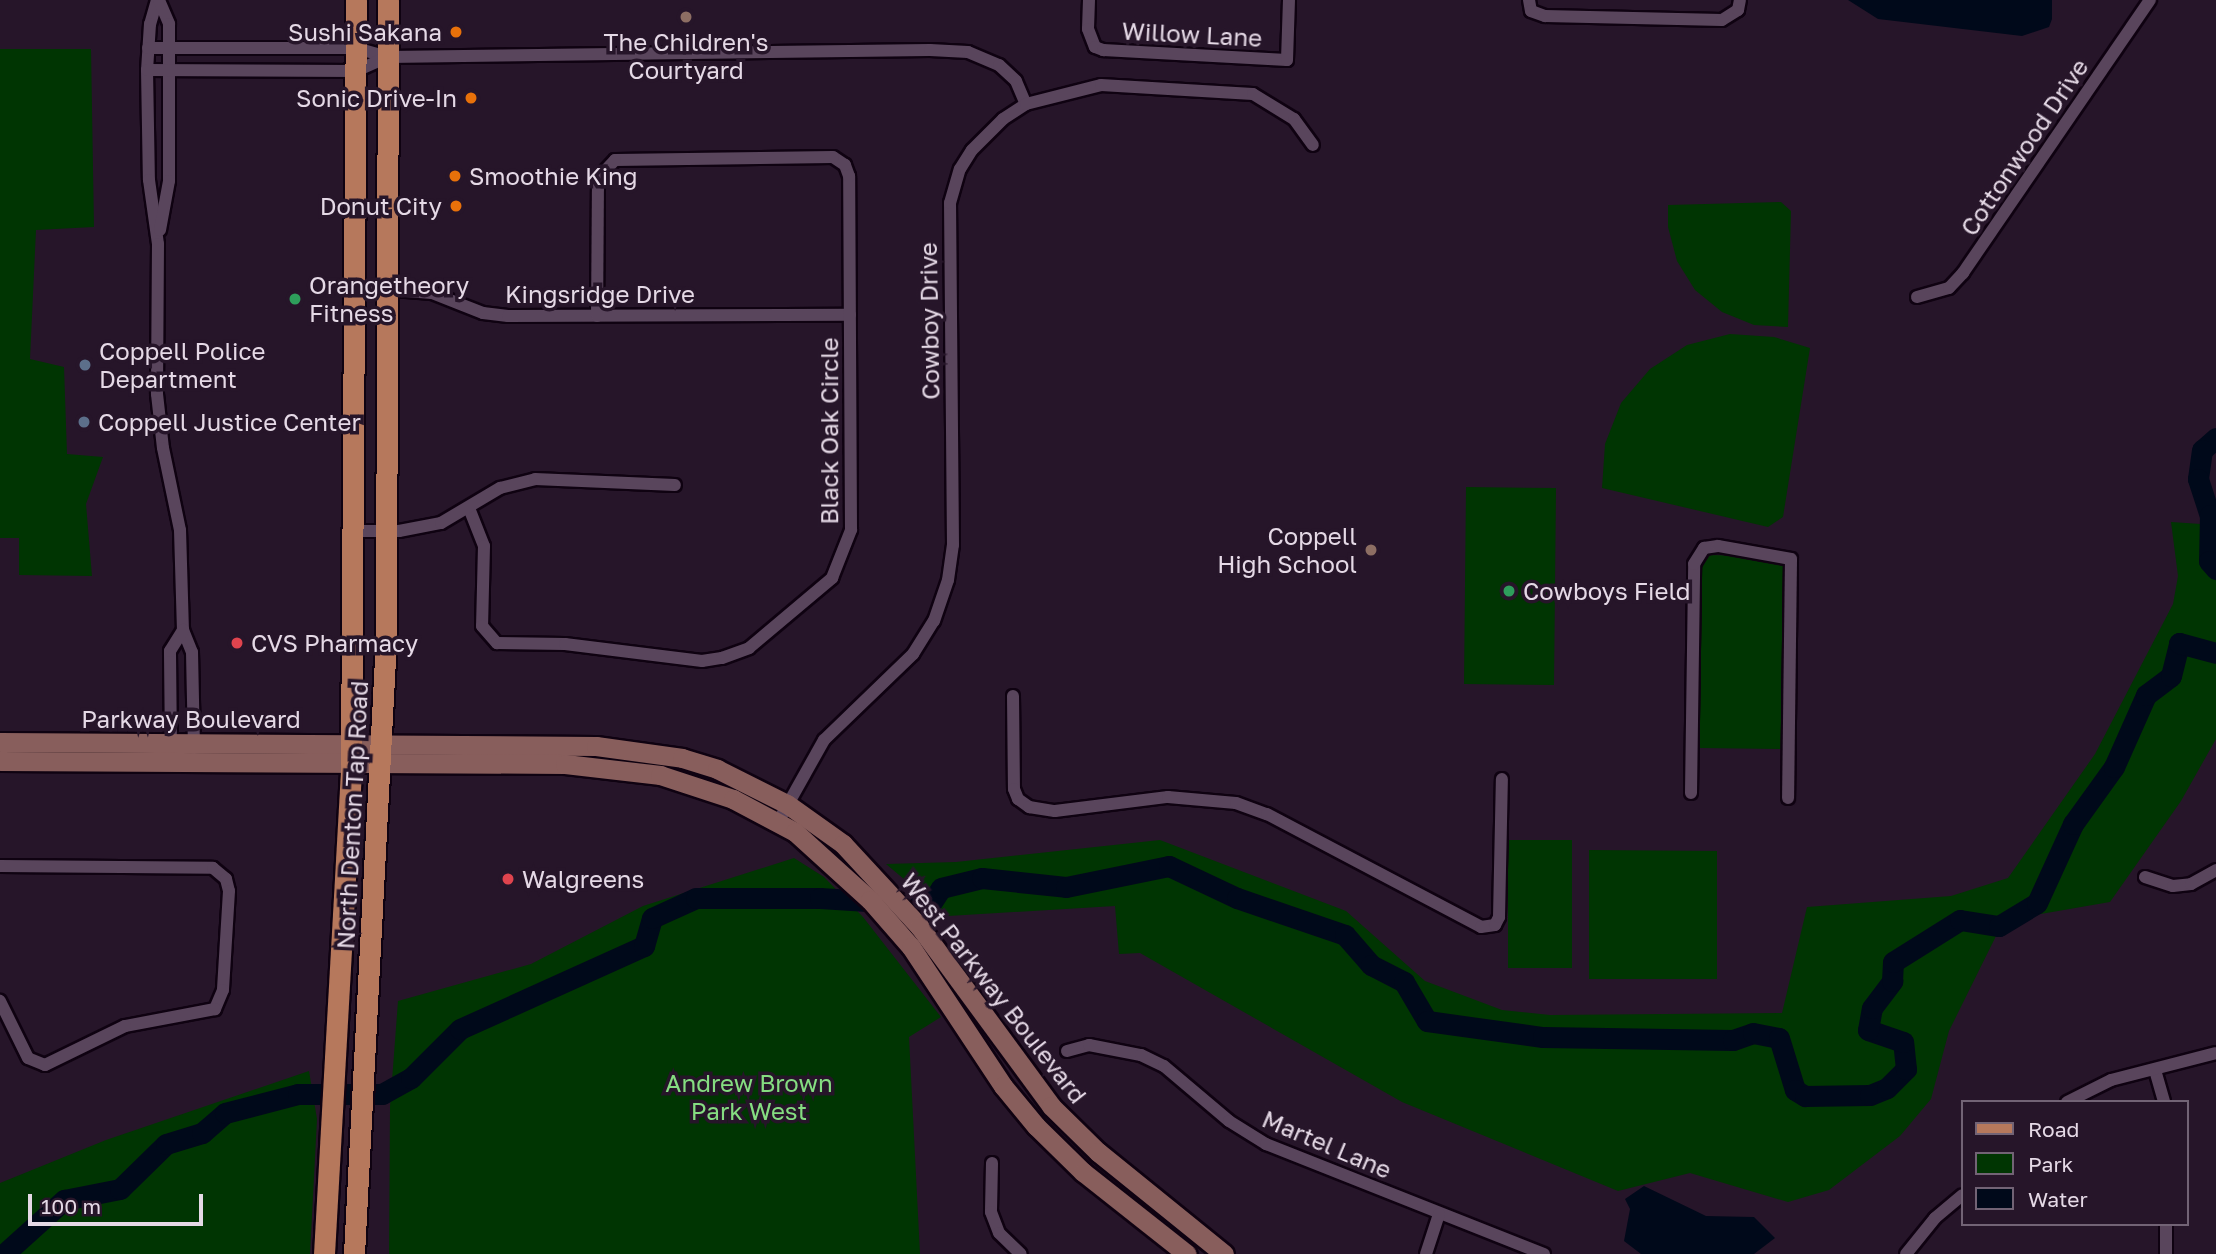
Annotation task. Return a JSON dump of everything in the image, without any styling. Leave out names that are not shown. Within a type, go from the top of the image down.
[{"type":"main road","name":"North Denton Tap Road","points":[[324,1254],[351,755],[356,0]]},
{"type":"main road","name":"North Denton Tap Road","points":[[354,1254],[382,755],[386,531],[388,0]]},
{"type":"main road","points":[[341,978],[371,984]]},
{"type":"street","points":[[158,0],[148,48],[147,70],[149,180],[158,244],[159,417],[180,530],[183,631],[192,652],[194,762]]},
{"type":"street","points":[[158,0],[169,24],[169,181],[158,244]]},
{"type":"street","name":"Willow Lane","points":[[1089,0],[1088,29],[1095,47],[1287,60],[1289,0]]},
{"type":"street","points":[[1529,0],[1531,11],[1545,16],[1723,20],[1738,10],[1740,0]]},
{"type":"street","name":"Cottonwood Drive","points":[[1917,297],[1949,288],[1963,273],[2150,0]]},
{"type":"street","points":[[148,48],[356,48],[388,57],[968,52],[999,65],[1016,81],[1026,104]]},
{"type":"street","points":[[147,70],[356,71],[388,57]]},
{"type":"street","name":"Cowboy Drive","points":[[782,813],[812,757],[836,724],[913,654],[934,621],[948,580],[953,545],[950,203],[960,169],[972,150],[1003,119],[1026,104],[1101,85],[1253,94],[1294,119],[1313,145]]},
{"type":"street","name":"Black Oak Circle","points":[[469,508],[484,546],[482,626],[498,643],[578,645],[702,661],[749,648],[819,593],[844,556],[851,530],[849,176],[845,165],[833,157],[615,160],[603,169],[598,178],[597,316]]},
{"type":"street","name":"Kingsridge Drive","points":[[355,287],[432,293],[482,313],[597,316],[850,315]]},
{"type":"street","points":[[353,531],[386,531],[441,523],[500,488],[535,479],[675,485]]},
{"type":"street","points":[[1691,793],[1694,564],[1704,548],[1718,546],[1791,559],[1788,797]]},
{"type":"street","points":[[171,752],[170,651],[183,631]]},
{"type":"street","points":[[1013,696],[1014,789],[1018,799],[1029,807],[1055,811],[1168,797],[1236,803],[1266,814],[1481,927],[1495,925],[1499,917],[1502,779]]},
{"type":"street","name":"Parkway Boulevard","points":[[0,742],[171,752],[194,762],[351,755]]},
{"type":"street","name":"Parkway Boulevard","points":[[0,761],[171,752],[194,742],[351,755]]},
{"type":"street","name":"West Parkway Boulevard","points":[[351,755],[622,769],[694,784],[782,813],[862,862],[919,926],[1051,1106],[1098,1152],[1224,1254]]},
{"type":"street","name":"West Parkway Boulevard","points":[[782,813],[893,926],[1003,1086],[1036,1126],[1083,1172],[1187,1254]]},
{"type":"street","points":[[0,866],[213,868],[226,879],[229,891],[223,990],[215,1009],[125,1026],[45,1065],[31,1060],[0,1001]]},
{"type":"street","points":[[2145,877],[2174,886],[2191,884],[2216,870]]},
{"type":"street","name":"Martel Lane","points":[[1067,1051],[1089,1045],[1141,1055],[1164,1066],[1229,1121],[1266,1144],[1544,1254]]},
{"type":"street","points":[[2071,1100],[2111,1080],[2216,1053]]},
{"type":"street","points":[[2155,1070],[2163,1100]]},
{"type":"street","points":[[992,1163],[991,1212],[999,1233],[1021,1254]]},
{"type":"street","points":[[1906,1254],[1935,1217],[1960,1197]]},
{"type":"street","points":[[1426,1254],[1439,1214]]},
{"type":"street","points":[[2166,1226],[2166,1254]]},
{"type":"green space","points":[[0,49],[91,49],[94,227],[36,230],[30,359],[64,367],[67,454],[103,457],[86,504],[92,576],[19,575],[19,538],[0,538]]},
{"type":"green space","points":[[1781,202],[1791,211],[1788,327],[1754,325],[1722,312],[1695,290],[1677,261],[1668,227],[1668,205]]},
{"type":"green space","points":[[1730,334],[1774,337],[1810,348],[1783,517],[1768,527],[1602,488],[1605,444],[1621,403],[1650,369],[1687,345]]},
{"type":"green space","points":[[1466,487],[1556,488],[1554,685],[1464,684]]},
{"type":"green space","points":[[2171,522],[2216,525],[2216,739],[2181,801],[2110,902],[2035,915],[1997,934],[1949,1031],[1931,1099],[1900,1136],[1829,1190],[1788,1202],[1690,1173],[1618,1191],[1402,1102],[1140,953],[1119,954],[1115,906],[948,916],[886,864],[956,862],[1160,840],[1346,911],[1425,981],[1502,1010],[1550,1015],[1782,1013],[1807,907],[1951,896],[2008,878],[2095,754],[2173,604],[2178,576]]},
{"type":"green space","points":[[1700,555],[1787,556],[1785,749],[1699,748]]},
{"type":"green space","points":[[1508,840],[1572,840],[1572,968],[1508,968]]},
{"type":"green space","points":[[1589,850],[1717,851],[1717,979],[1589,979]]},
{"type":"green space","name":"Andrew Brown Park West","points":[[794,858],[824,877],[863,917],[941,1017],[909,1037],[920,1254],[389,1254],[390,1107],[398,1001],[531,964],[643,906]]},
{"type":"green space","points":[[309,1071],[317,1119],[310,1254],[0,1254],[0,1183],[106,1140]]},
{"type":"water","points":[[1848,0],[2052,0],[2052,19],[2049,27],[2022,36],[1878,19]]},
{"type":"water","points":[[1644,1186],[1706,1216],[1754,1217],[1775,1238],[1754,1254],[1641,1254],[1624,1241],[1630,1209],[1625,1199]]},
{"type":"waterway","points":[[2216,438],[2202,450],[2198,479],[2210,515],[2209,561],[2216,569]]},
{"type":"waterway","points":[[4,1254],[64,1200],[120,1189],[166,1144],[202,1133],[225,1113],[298,1094],[382,1094],[411,1078],[460,1029],[644,946],[652,918],[696,898],[820,898],[930,905],[941,888],[982,878],[1066,887],[1169,866],[1237,898],[1345,935],[1371,965],[1404,982],[1427,1021],[1543,1037],[1733,1040],[1753,1033],[1779,1038],[1795,1090],[1805,1096],[1870,1095],[1887,1088],[1906,1069],[1903,1042],[1868,1030],[1872,1008],[1892,981],[1893,962],[1960,920],[1999,926],[2037,903],[2073,824],[2114,767],[2146,695],[2171,676],[2179,643],[2216,653]]},
{"type":"place","name":"The Children's Courtyard","points":[[686,17]]},
{"type":"place","name":"Sushi Sakana","points":[[456,32]]},
{"type":"place","name":"Sonic Drive-In","points":[[471,98]]},
{"type":"place","name":"Smoothie King","points":[[455,176]]},
{"type":"place","name":"Donut City","points":[[456,206]]},
{"type":"place","name":"Orangetheory Fitness","points":[[295,299]]},
{"type":"place","name":"Coppell Police Department","points":[[85,365]]},
{"type":"place","name":"Coppell Justice Center","points":[[84,422]]},
{"type":"place","name":"Coppell High School","points":[[1371,550]]},
{"type":"place","name":"Cowboys Field","points":[[1509,591]]},
{"type":"place","name":"CVS Pharmacy","points":[[237,643]]},
{"type":"place","name":"Walgreens","points":[[508,879]]}]
